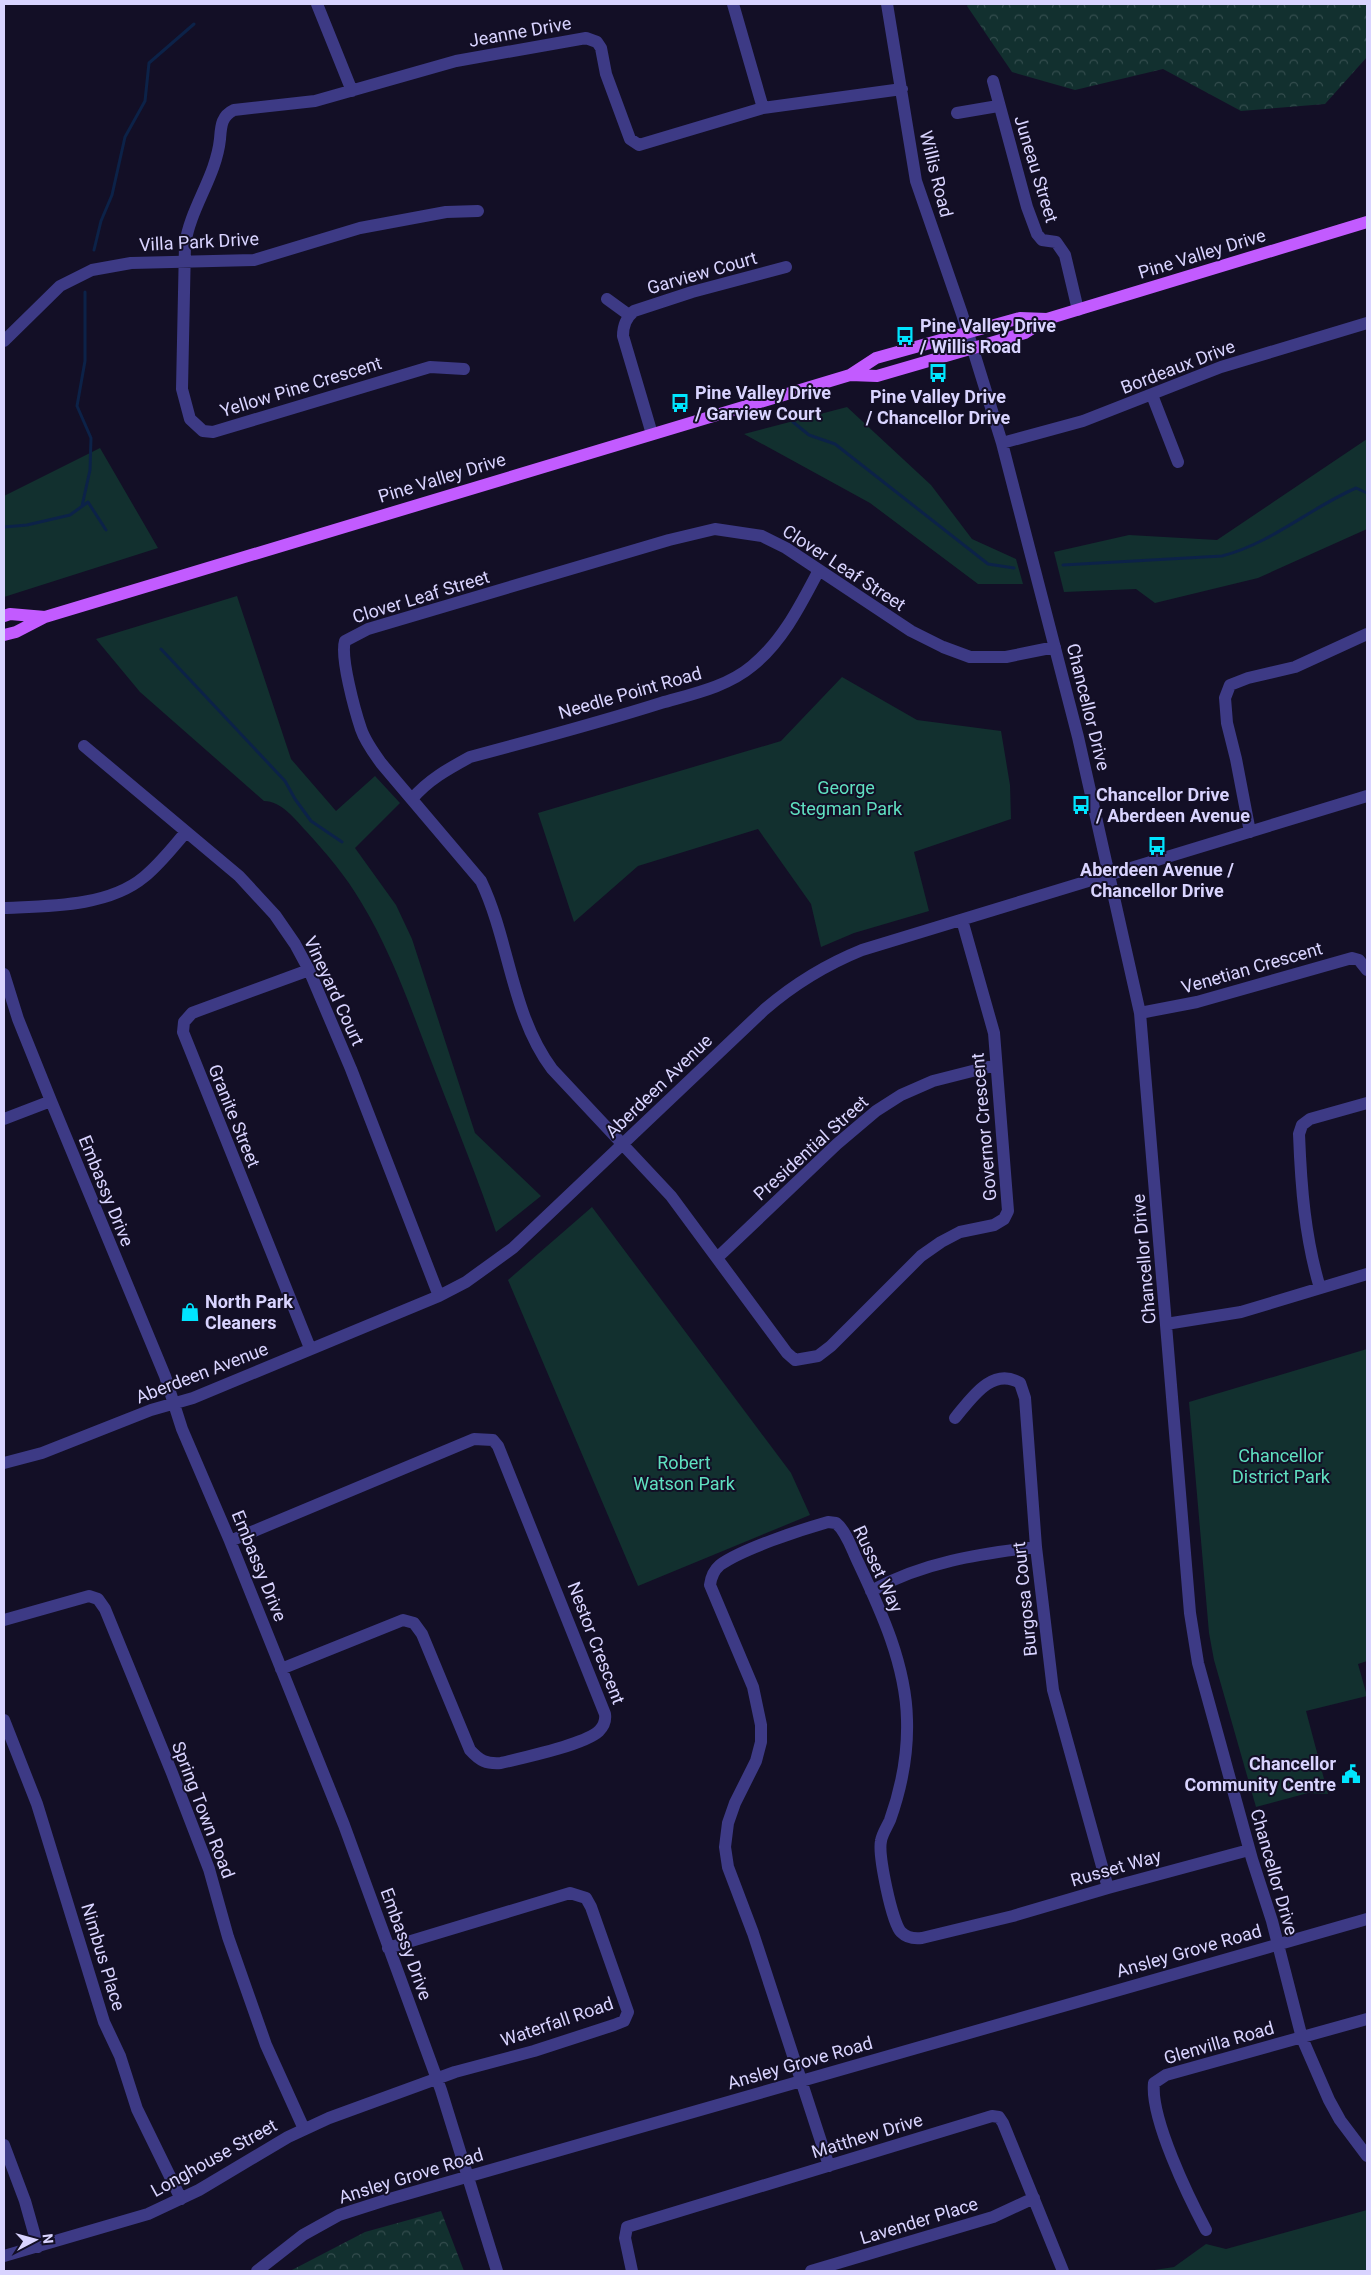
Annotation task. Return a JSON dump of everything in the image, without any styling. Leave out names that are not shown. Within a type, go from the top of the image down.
[{"type":"main road","name":"Pine Valley Drive","points":[[850,375],[876,376],[972,347],[1025,334],[1047,319],[1367,222]]},
{"type":"main road","name":"Pine Valley Drive","points":[[4,635],[16,632],[45,617],[850,375],[876,358],[1020,318],[1047,319]]},
{"type":"main road","name":"Pine Valley Drive","points":[[4,616],[10,614],[45,617]]},
{"type":"street","points":[[317,4],[352,91]]},
{"type":"street","points":[[733,4],[764,108]]},
{"type":"street","name":"Willis Road","points":[[887,4],[916,181],[972,347]]},
{"type":"street","name":"Jeanne Drive","points":[[185,263],[188,229],[216,157],[221,124],[225,116],[234,110],[315,101],[456,61],[586,38],[597,42],[601,48],[606,74],[615,100],[630,139],[634,143],[644,144],[684,130],[764,108],[902,89]]},
{"type":"street","name":"Juneau Street","points":[[993,81],[998,106],[1034,225],[1042,240],[1056,242],[1065,255],[1078,310]]},
{"type":"street","points":[[957,113],[998,106]]},
{"type":"street","name":"Villa Park Drive","points":[[4,342],[49,295],[81,274],[114,265],[254,260],[360,228],[446,212],[478,211]]},
{"type":"street","name":"Yellow Pine Crescent","points":[[185,263],[182,389],[190,419],[203,431],[213,432],[224,429],[240,422],[430,367],[464,368]]},
{"type":"street","name":"Garview Court","points":[[629,315],[634,310],[692,292],[786,267]]},
{"type":"street","points":[[607,299],[629,315],[623,328],[623,336],[652,434]]},
{"type":"street","name":"Bordeaux Drive","points":[[1002,443],[1083,421],[1220,367],[1367,323]]},
{"type":"street","name":"Chancellor Drive","points":[[972,347],[1002,443],[1055,647],[1110,875],[1140,1014],[1193,1637],[1205,1689],[1249,1850],[1278,1945],[1302,2038],[1329,2100],[1340,2120],[1367,2156]]},
{"type":"street","points":[[1152,395],[1178,462]]},
{"type":"street","name":"Clover Leaf Street","points":[[623,1144],[552,1069],[540,1053],[526,1026],[491,903],[481,881],[370,748],[361,729],[343,649],[346,641],[353,636],[704,530],[741,532],[762,536],[786,548],[911,631],[943,647],[970,657],[1006,657],[1055,647]]},
{"type":"street","name":"Needle Point Road","points":[[412,799],[422,787],[438,775],[470,757],[689,696],[738,676],[763,657],[781,636],[795,615],[819,570]]},
{"type":"street","points":[[1250,832],[1227,723],[1225,698],[1230,685],[1248,678],[1295,667],[1367,634]]},
{"type":"street","name":"Vineyard Court","points":[[84,746],[239,876],[263,900],[295,944],[309,970],[374,1127],[439,1296]]},
{"type":"street","name":"Aberdeen Avenue","points":[[4,1463],[50,1451],[150,1410],[174,1404],[209,1391],[439,1296],[480,1274],[513,1248],[764,1010],[808,976],[862,950],[1367,796]]},
{"type":"street","points":[[4,908],[86,902],[117,894],[144,877],[186,832]]},
{"type":"street","name":"Governor Crescent","points":[[623,1144],[679,1206],[787,1352],[795,1360],[818,1356],[921,1256],[960,1232],[994,1224],[1004,1219],[1008,1211],[1009,1197],[994,1032],[962,920]]},
{"type":"street","name":"Venetian Crescent","points":[[1140,1014],[1197,1002],[1352,958],[1359,960],[1367,970]]},
{"type":"street","name":"Granite Street","points":[[309,970],[192,1013],[184,1022],[183,1032],[310,1348]]},
{"type":"street","name":"Embassy Drive","points":[[4,974],[15,1010],[51,1101],[165,1376],[182,1430],[230,1541],[344,1825],[437,2079],[497,2271]]},
{"type":"street","name":"Presidential Street","points":[[717,1258],[837,1144],[876,1111],[901,1095],[933,1081],[996,1065]]},
{"type":"street","points":[[4,1119],[51,1101]]},
{"type":"street","points":[[1320,1288],[1306,1227],[1298,1134],[1302,1125],[1310,1120],[1367,1103]]},
{"type":"street","points":[[1166,1324],[1241,1312],[1367,1274]]},
{"type":"street","name":"Burgosa Court","points":[[955,1418],[986,1383],[1004,1378],[1014,1379],[1020,1383],[1025,1398],[1036,1547],[1053,1690],[1108,1888]]},
{"type":"street","name":"Nestor Crescent","points":[[230,1541],[474,1439],[493,1440],[498,1446],[552,1577],[606,1720],[598,1733],[577,1742],[501,1763],[489,1764],[479,1760],[470,1750],[422,1634],[414,1623],[403,1620],[281,1669]]},
{"type":"street","name":"Russet Way","points":[[829,2166],[802,2081],[728,1867],[725,1847],[728,1824],[735,1803],[756,1761],[761,1742],[761,1725],[753,1687],[710,1585],[711,1576],[719,1566],[744,1553],[828,1522],[836,1523],[841,1527],[871,1591],[893,1645],[905,1690],[907,1720],[904,1768],[890,1820],[881,1840],[880,1852],[899,1931],[913,1939],[1013,1916],[1249,1850]]},
{"type":"street","points":[[871,1591],[890,1580],[930,1566],[969,1556],[1036,1547]]},
{"type":"street","name":"Spring Town Road","points":[[4,1620],[89,1596],[98,1598],[105,1609],[172,1773],[208,1869],[228,1937],[266,2045],[304,2129]]},
{"type":"street","name":"Nimbus Place","points":[[4,1720],[37,1804],[104,2022],[120,2056],[137,2109],[181,2199]]},
{"type":"street","name":"Waterfall Road","points":[[388,1948],[570,1893],[586,1898],[624,1995],[628,2012],[624,2021],[437,2079]]},
{"type":"street","name":"Ansley Grove Road","points":[[257,2271],[303,2235],[339,2215],[1367,1919]]},
{"type":"street","points":[[1302,2038],[1367,2019]]},
{"type":"street","name":"Glenvilla Road","points":[[1206,2230],[1191,2202],[1157,2116],[1154,2083],[1166,2074],[1302,2038]]},
{"type":"street","name":"Longhouse Street","points":[[4,2256],[148,2214],[199,2190],[304,2129],[437,2079]]},
{"type":"street","name":"Matthew Drive","points":[[632,2271],[625,2238],[627,2227],[992,2116],[999,2117],[1064,2271]]},
{"type":"street","points":[[4,2145],[25,2200],[38,2247]]},
{"type":"street","name":"Lavender Place","points":[[811,2271],[993,2217],[1034,2198]]},
{"type":"green space","points":[[968,4],[1367,4],[1367,57],[1325,104],[1241,111],[1163,69],[1075,90],[1012,72],[967,6]]},
{"type":"green space","points":[[847,407],[931,485],[972,539],[1016,559],[1023,584],[978,584],[870,503],[744,434]]},
{"type":"green space","points":[[1367,439],[1367,529],[1258,578],[1155,603],[1136,589],[1064,592],[1054,552],[1129,535],[1217,540]]},
{"type":"green space","points":[[100,448],[158,548],[4,597],[4,496]]},
{"type":"green space","points":[[237,596],[291,759],[336,811],[375,776],[400,803],[355,848],[396,905],[412,939],[475,1133],[541,1196],[496,1232],[412,1010],[384,944],[349,883],[328,856],[292,816],[282,807],[264,801],[140,692],[96,639]]},
{"type":"green space","name":"George Stegman Park","points":[[842,677],[917,720],[1001,731],[1010,785],[1011,819],[914,852],[929,911],[854,933],[821,947],[811,904],[758,829],[638,866],[574,922],[538,813],[781,741]]},
{"type":"green space","name":"Robert Watson Park","points":[[592,1207],[791,1473],[810,1515],[638,1586],[508,1280]]},
{"type":"green space","name":"Chancellor District Park","points":[[1367,1349],[1367,1661],[1358,1664],[1367,1696],[1306,1711],[1328,1794],[1308,1793],[1256,1807],[1214,1660],[1209,1633],[1189,1402]]},
{"type":"green space","points":[[1367,2210],[1367,2271],[1148,2271],[1174,2267],[1206,2244],[1226,2249]]},
{"type":"green space","points":[[441,2211],[464,2271],[290,2271],[365,2232]]},
{"type":"waterway","points":[[94,250],[101,221],[112,195],[125,137],[145,101],[149,63],[194,24]]},
{"type":"waterway","points":[[82,506],[90,470],[91,438],[77,406],[85,361],[85,292]]},
{"type":"waterway","points":[[793,422],[809,435],[835,444],[988,564],[1014,568]]},
{"type":"waterway","points":[[1063,565],[1222,556],[1258,543],[1356,488],[1367,493]]},
{"type":"waterway","points":[[4,527],[27,525],[70,515],[88,502],[106,530]]},
{"type":"waterway","points":[[161,649],[285,781],[311,821],[342,842]]},
{"type":"place","name":"Pine Valley Drive / Willis Road","points":[[905,336]]},
{"type":"place","name":"Pine Valley Drive / Chancellor Drive","points":[[938,373]]},
{"type":"place","name":"Pine Valley Drive / Garview Court","points":[[680,403]]},
{"type":"place","name":"Chancellor Drive / Aberdeen Avenue","points":[[1081,805]]},
{"type":"place","name":"Aberdeen Avenue / Chancellor Drive","points":[[1157,846]]},
{"type":"place","name":"North Park Cleaners","points":[[190,1312]]},
{"type":"place","name":"Chancellor Community Centre","points":[[1351,1774]]}]
